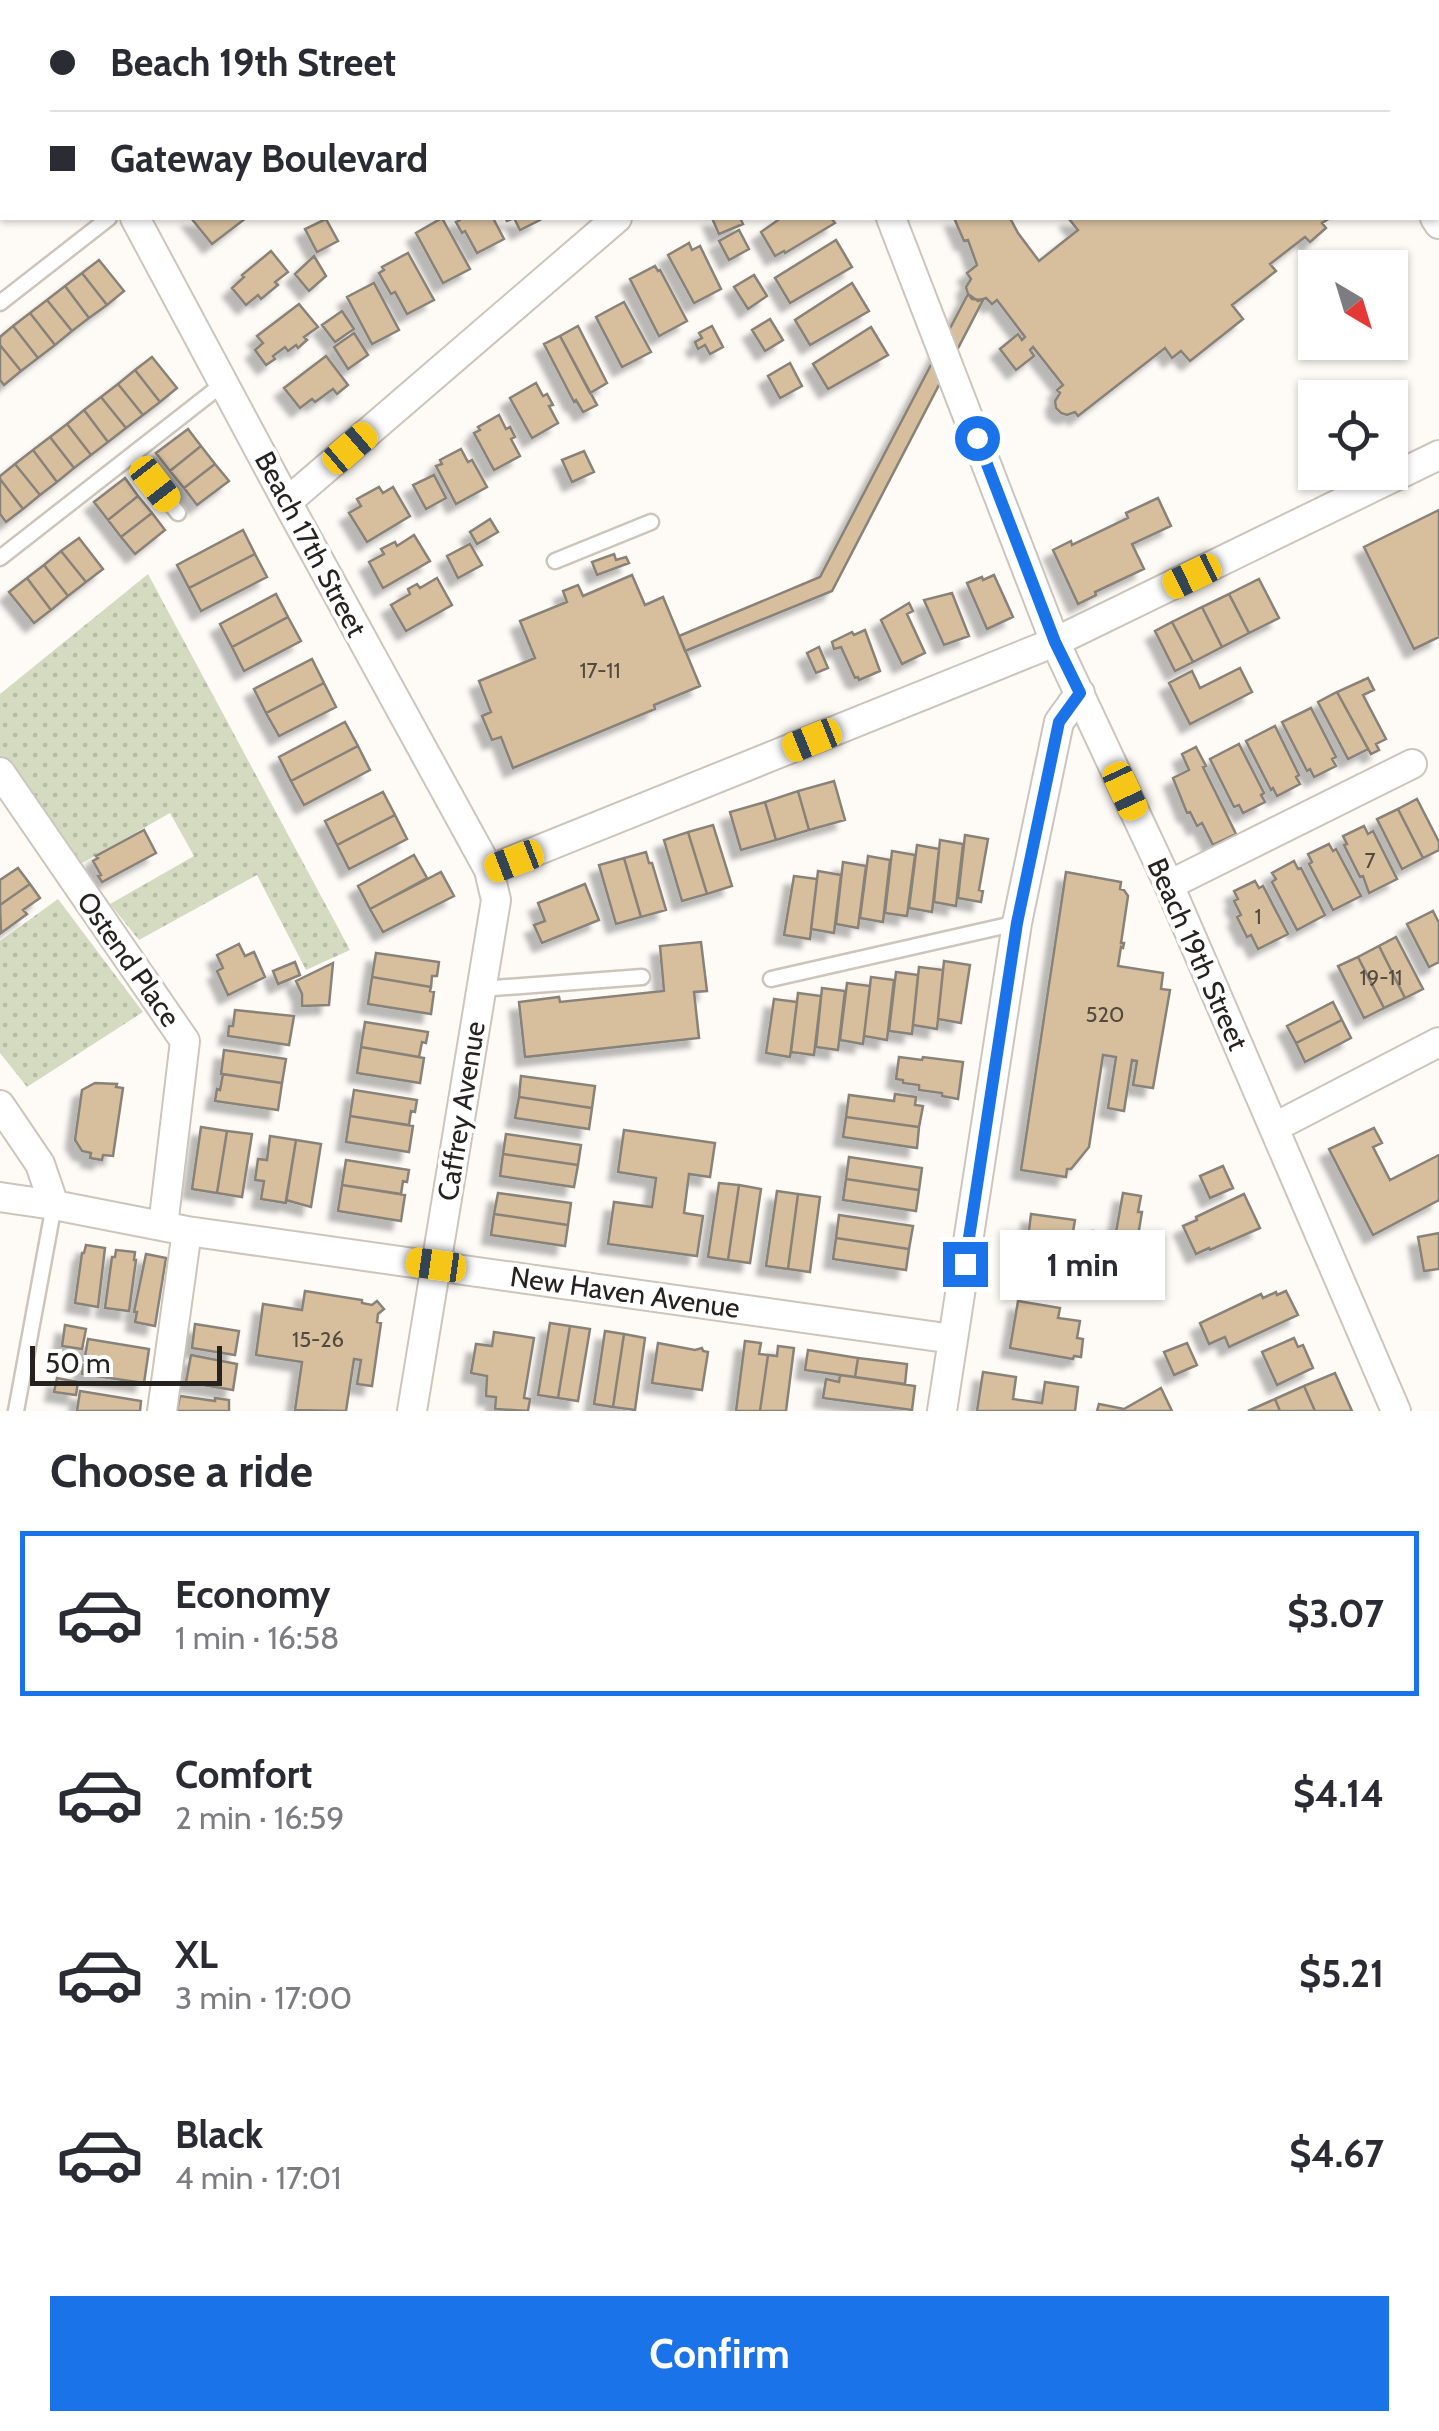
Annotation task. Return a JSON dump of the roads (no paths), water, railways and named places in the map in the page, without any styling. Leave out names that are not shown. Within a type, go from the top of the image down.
[{"type":"street","name":"Beach 17th Street","points":[[136,220],[489,870]]},
{"type":"street","points":[[287,502],[616,220]]},
{"type":"street","name":"Beach 19th Street","points":[[892,220],[1055,642],[1169,885],[1396,1411]]},
{"type":"street","points":[[489,870],[1055,642],[1439,455]]},
{"type":"street","points":[[942,1411],[1017,923],[1059,722],[1080,693]]},
{"type":"street","points":[[1169,885],[1412,764]]},
{"type":"street","name":"Ostend Place","points":[[0,772],[185,1041],[162,1411]]},
{"type":"street","name":"Caffrey Avenue","points":[[412,1411],[496,900],[489,870]]},
{"type":"street","points":[[1274,1127],[1439,1042]]},
{"type":"street","points":[[0,1105],[40,1164],[54,1205]]},
{"type":"street","name":"New Haven Avenue","points":[[0,1197],[175,1228],[953,1339]]},
{"type":"lane","points":[[0,303],[106,220]]},
{"type":"lane","points":[[0,558],[224,383]]},
{"type":"lane","points":[[132,454],[178,513]]},
{"type":"lane","points":[[555,561],[650,522]]},
{"type":"lane","points":[[770,980],[1017,923]]},
{"type":"lane","points":[[482,989],[642,976]]},
{"type":"lane","points":[[16,1411],[54,1205]]}]
